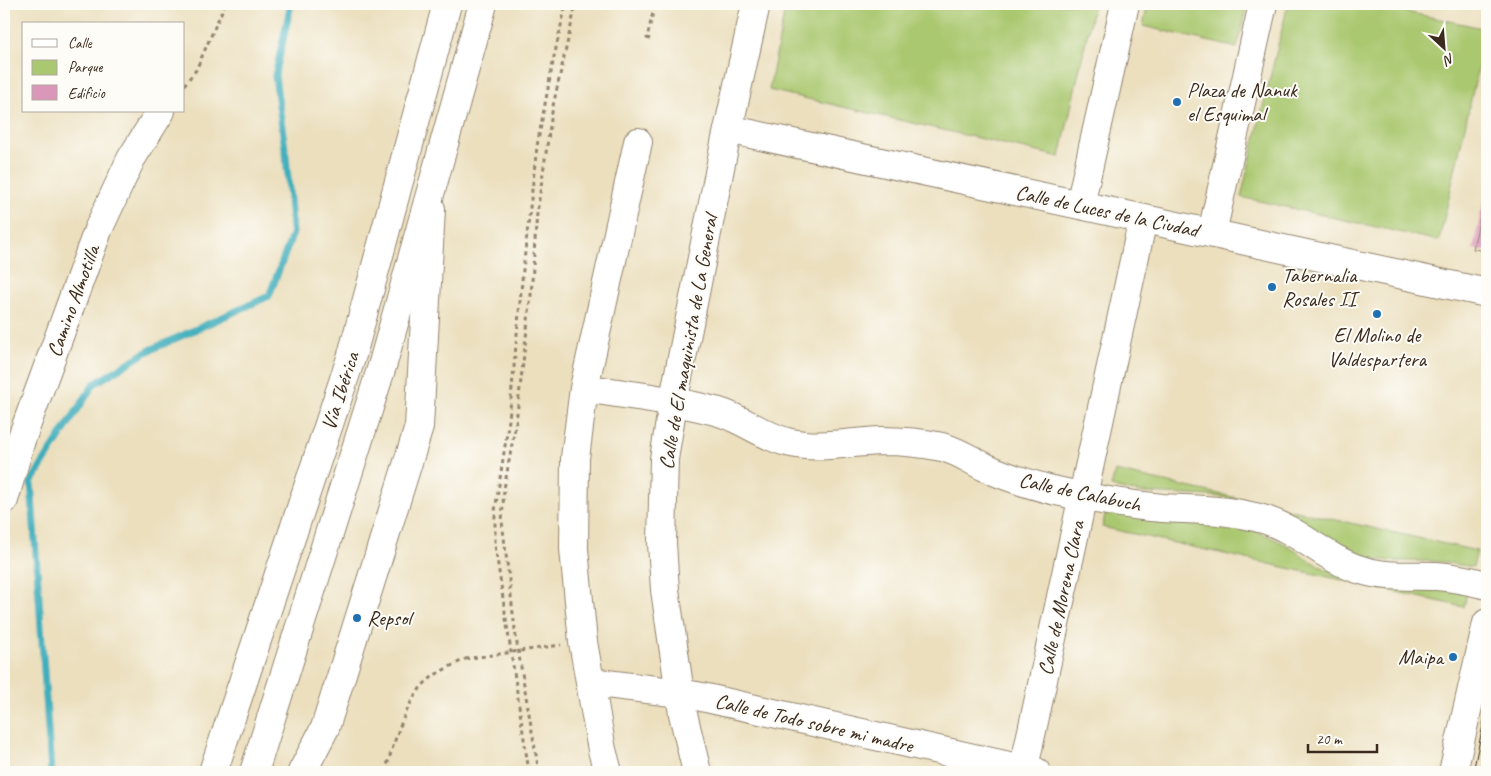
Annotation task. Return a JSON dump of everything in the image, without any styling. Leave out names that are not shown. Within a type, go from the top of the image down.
[{"type":"main road","name":"Vía Ibérica","points":[[214,772],[352,355],[448,4]]},
{"type":"main road","name":"Vía Ibérica","points":[[254,772],[383,363],[483,4]]},
{"type":"main road","name":"Calle de El maquinista de La General","points":[[697,772],[683,714],[666,590],[662,543],[664,459],[673,403],[728,129],[756,4]]},
{"type":"main road","points":[[1080,205],[1125,4]]},
{"type":"main road","points":[[1212,234],[1263,4]]},
{"type":"main road","name":"Camino Almotilla","points":[[4,500],[21,440],[98,230],[131,159],[160,112]]},
{"type":"main road","name":"Calle de Luces de la Ciudad","points":[[728,129],[1487,293]]},
{"type":"main road","points":[[608,772],[602,750],[583,642],[574,549],[575,458],[584,388],[638,142]]},
{"type":"main road","points":[[302,772],[325,728],[419,426],[432,188]]},
{"type":"main road","name":"Calle de Morena Clara","points":[[1028,771],[1083,496],[1143,219]]},
{"type":"main road","name":"Calle de Calabuch","points":[[584,388],[721,413],[768,436],[788,442],[830,446],[890,442],[916,443],[944,448],[1014,479],[1052,490],[1127,504],[1166,508],[1209,509],[1245,514],[1269,521],[1288,530],[1345,564],[1362,571],[1379,574],[1438,576],[1487,584]]},
{"type":"main road","points":[[1453,772],[1487,623]]},
{"type":"main road","name":"Calle de Todo sobre mi madre","points":[[590,682],[680,693],[1028,771]]},
{"type":"path","points":[[185,83],[196,70],[225,4]]},
{"type":"path","points":[[529,772],[495,545],[495,511],[509,420],[523,270],[538,146],[554,57],[566,4]]},
{"type":"path","points":[[539,772],[516,638],[502,521],[504,489],[516,422],[537,213],[553,106],[576,4]]},
{"type":"path","points":[[650,39],[647,38],[655,4]]},
{"type":"path","points":[[385,772],[404,718],[414,698],[430,679],[465,659],[561,645]]},
{"type":"green space","points":[[786,4],[1094,4],[1060,157],[769,90]]},
{"type":"green space","points":[[1148,4],[1247,4],[1237,48],[1143,26]]},
{"type":"green space","points":[[1288,4],[1369,4],[1487,29],[1439,241],[1241,197]]},
{"type":"green space","points":[[1115,471],[1477,551],[1473,567],[1436,561],[1391,561],[1363,557],[1235,499],[1212,496],[1142,493],[1111,487]]},
{"type":"green space","points":[[1106,511],[1247,528],[1287,545],[1333,573],[1467,592],[1464,607],[1102,527]]},
{"type":"building","points":[[1487,190],[1487,251],[1473,249]]},
{"type":"waterway","points":[[51,772],[31,482],[94,384],[148,351],[269,296],[293,233],[286,156],[275,76],[291,4]]},
{"type":"tram line","points":[[1473,772],[1487,707]]},
{"type":"place","name":"Plaza de Nanuk el Esquimal","points":[[1177,102]]},
{"type":"place","name":"Tabernalia Rosales II","points":[[1272,287]]},
{"type":"place","name":"El Molino de Valdespartera","points":[[1377,314]]},
{"type":"place","name":"Repsol","points":[[357,618]]},
{"type":"place","name":"Maipa","points":[[1453,657]]}]
